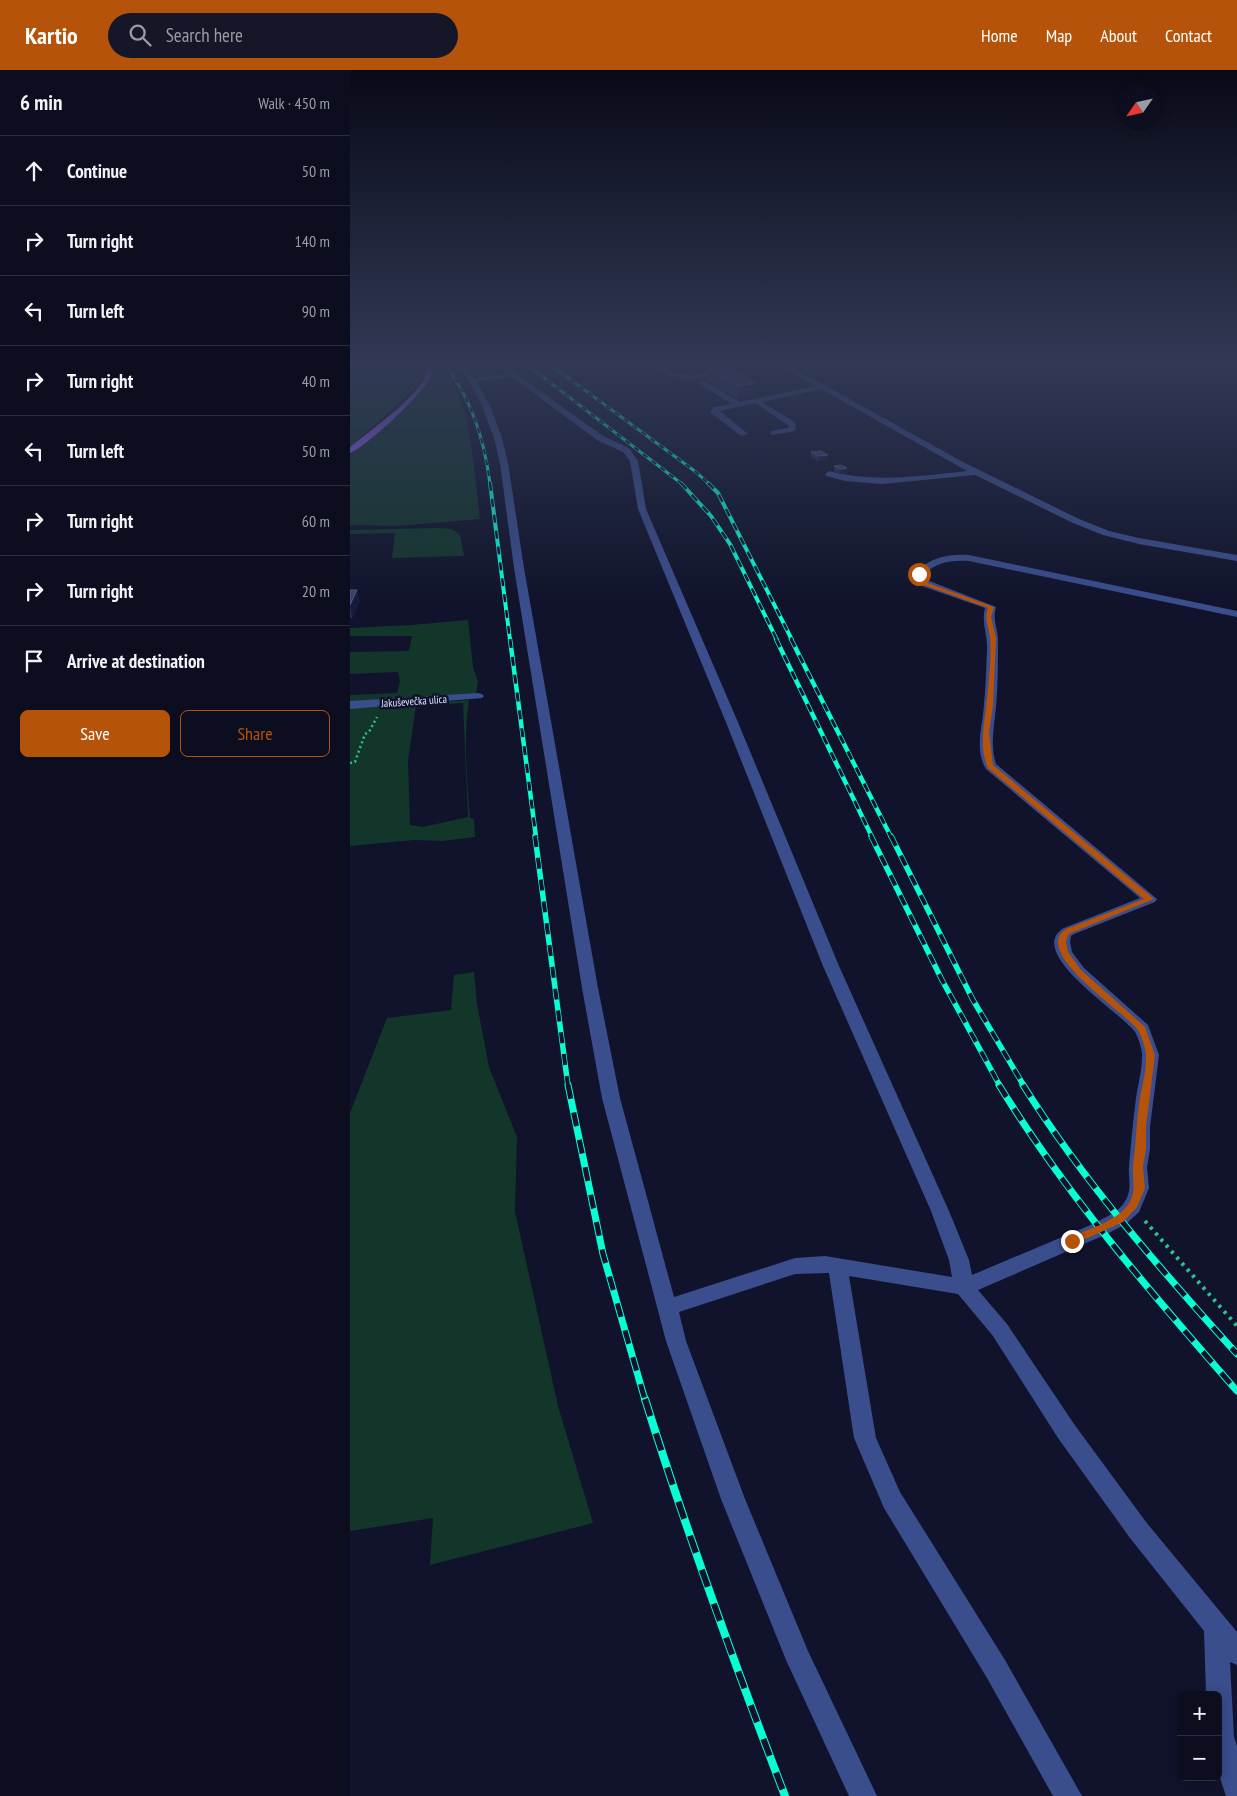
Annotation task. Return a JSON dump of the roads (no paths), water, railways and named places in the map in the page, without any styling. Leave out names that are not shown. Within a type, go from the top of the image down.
[{"type":"main road","points":[[350,451],[362,441]]},
{"type":"street","points":[[499,441],[504,463],[519,568],[590,988],[611,1098],[669,1307],[676,1341],[732,1499],[799,1660],[864,1796]]},
{"type":"street","points":[[606,441],[626,450],[634,461],[642,509],[731,720],[831,966],[940,1211],[959,1260],[964,1287],[1000,1330],[1066,1432],[1138,1530],[1237,1652]]},
{"type":"street","points":[[921,441],[1052,511],[1106,533],[1139,541],[1237,558]]},
{"type":"street","points":[[829,474],[853,479],[902,480],[978,472]]},
{"type":"street","points":[[669,1307],[794,1266],[825,1264],[964,1287],[1100,1229],[1120,1219],[1132,1207],[1140,1188],[1138,1167],[1141,1149],[1141,1127],[1151,1055],[1149,1047],[1142,1029],[1078,972],[1064,953],[1062,942],[1064,934],[1068,931],[1150,899],[990,766],[987,756],[986,732],[990,706],[993,638],[988,617],[991,607],[920,582],[917,578],[923,570],[940,560],[969,558],[1237,614]]},
{"type":"street","name":"Jakuševečka ulica","points":[[350,705],[478,696]]},
{"type":"street","points":[[838,1267],[850,1356],[865,1438],[880,1474],[892,1500],[996,1669],[1068,1796]]},
{"type":"street","points":[[1216,1626],[1221,1737],[1237,1789]]},
{"type":"railway","points":[[482,441],[490,484]]},
{"type":"railway","points":[[626,441],[682,484]]},
{"type":"railway","points":[[653,441],[709,484]]},
{"type":"railway","points":[[490,483],[510,640]]},
{"type":"railway","points":[[682,484],[711,516],[730,544],[777,640]]},
{"type":"railway","points":[[709,484],[718,493],[792,640]]},
{"type":"railway","points":[[510,639],[536,837]]},
{"type":"railway","points":[[776,639],[872,837]]},
{"type":"railway","points":[[791,639],[891,837]]},
{"type":"railway","points":[[535,836],[568,1086]]},
{"type":"railway","points":[[871,836],[942,980],[1000,1086]]},
{"type":"railway","points":[[891,836],[973,1000],[1024,1086]]},
{"type":"railway","points":[[568,1085],[603,1254],[645,1400]]},
{"type":"railway","points":[[999,1085],[1025,1126],[1082,1205],[1142,1281],[1237,1391]]},
{"type":"railway","points":[[1023,1085],[1071,1156],[1124,1224],[1237,1354]]},
{"type":"railway","points":[[645,1399],[712,1599],[785,1796]]}]
